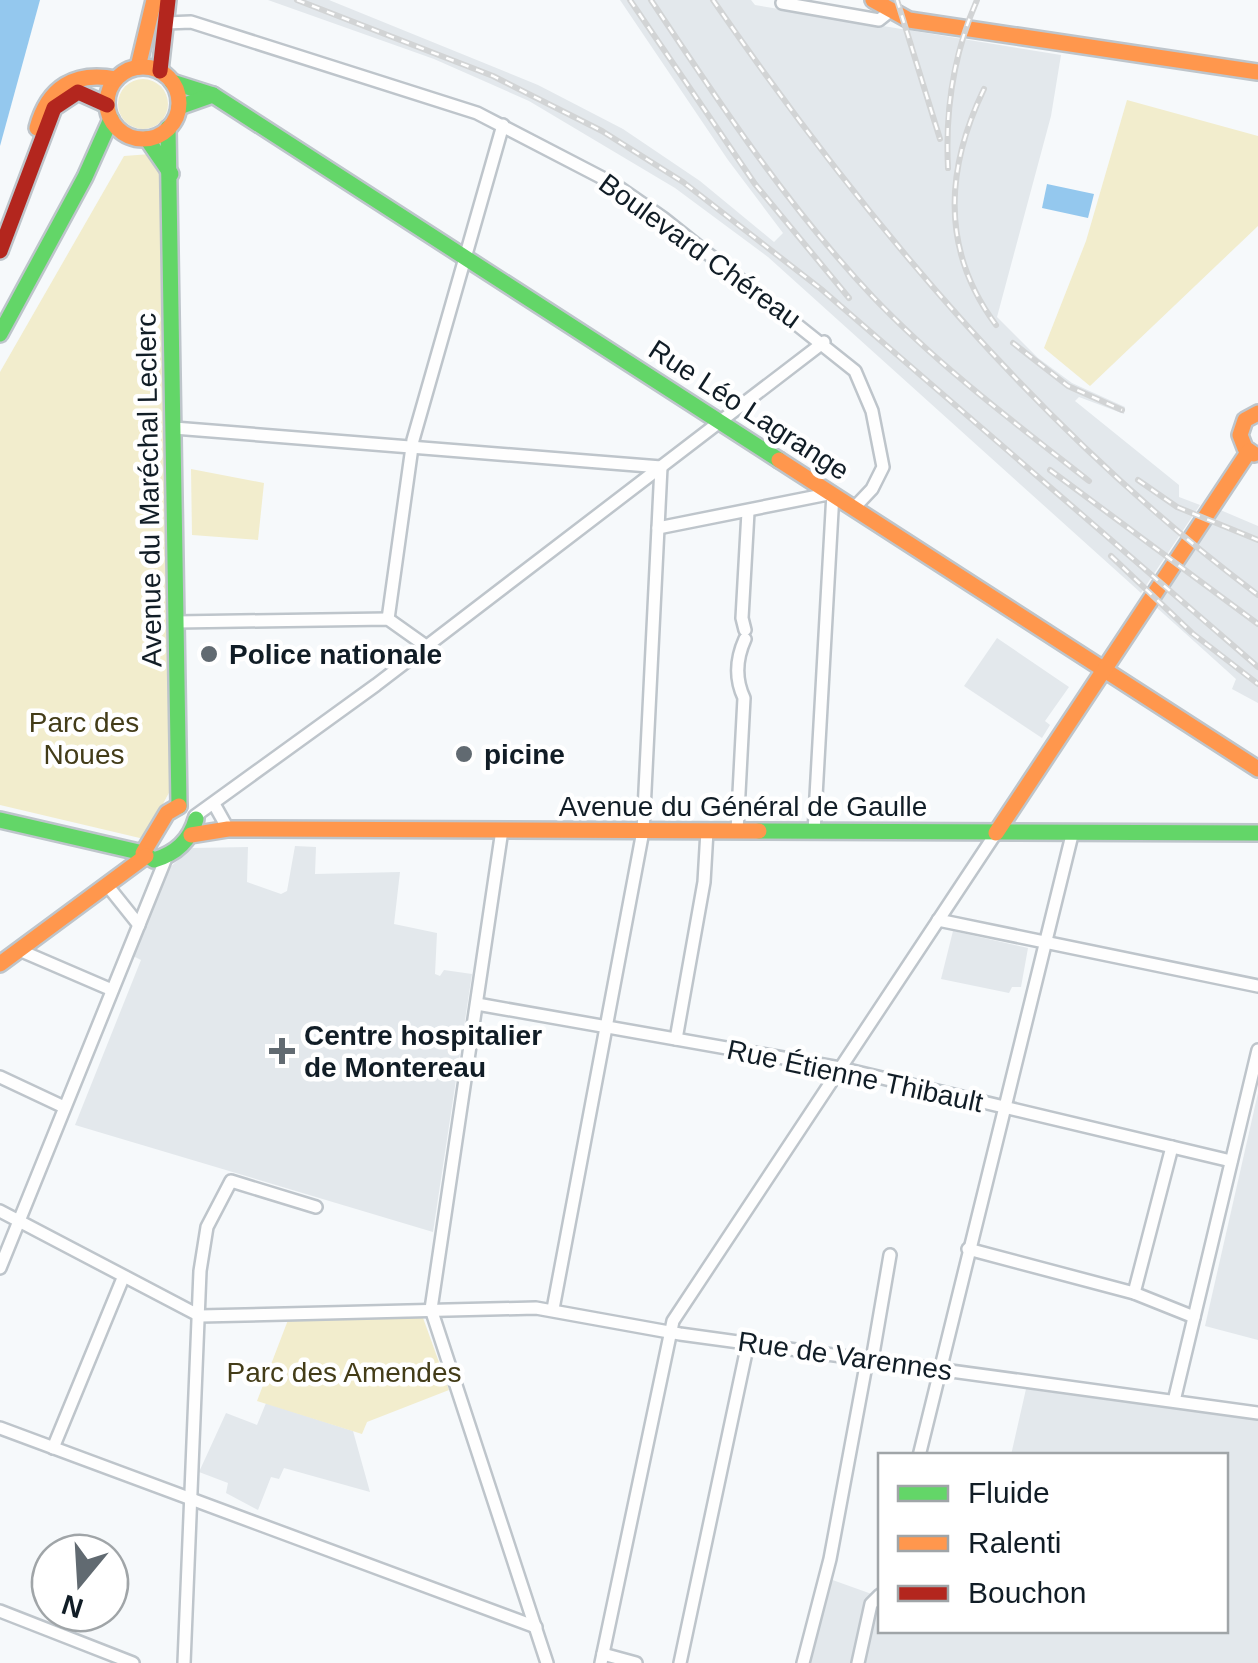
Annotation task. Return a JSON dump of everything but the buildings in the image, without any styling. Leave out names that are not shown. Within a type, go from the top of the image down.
[{"type":"main road","points":[[138,68],[154,0]]},
{"type":"main road","points":[[168,0],[166,76],[179,106]]},
{"type":"main road","points":[[873,0],[909,20],[1258,72]]},
{"type":"main road","points":[[27,173],[42,104],[53,89],[71,78],[116,79],[138,68],[166,76]]},
{"type":"main road","name":"Rue Léo Lagrange","points":[[166,76],[212,94],[1258,768]]},
{"type":"main road","points":[[0,334],[85,177],[109,112],[116,79]]},
{"type":"main road","points":[[0,250],[54,108],[64,97],[78,92],[109,112],[139,138],[170,174]]},
{"type":"main road","points":[[85,177],[115,145],[168,128],[179,106],[212,94]]},
{"type":"main road","name":"Avenue du Maréchal Leclerc","points":[[168,128],[179,806]]},
{"type":"main road","points":[[996,832],[1217,500],[1253,453],[1240,440],[1241,426],[1258,413]]},
{"type":"main road","points":[[0,964],[144,854],[168,813],[179,806]]},
{"type":"main road","name":"Avenue du Général de Gaulle","points":[[179,806],[194,823],[228,829],[1258,833]]},
{"type":"main road","points":[[0,820],[166,858],[194,823]]},
{"type":"street","points":[[782,3],[879,20],[889,12]]},
{"type":"street","name":"Boulevard Chéreau","points":[[166,23],[191,22],[332,64],[503,125],[614,184],[824,342],[855,371],[864,385],[882,452],[880,478],[854,508]]},
{"type":"street","points":[[388,619],[412,446],[503,125]]},
{"type":"street","points":[[194,823],[824,342]]},
{"type":"street","points":[[174,428],[661,467]]},
{"type":"street","points":[[553,1309],[643,831],[661,467]]},
{"type":"street","points":[[658,528],[833,493],[814,832]]},
{"type":"street","points":[[737,831],[744,698],[738,686],[738,654],[745,635],[742,618],[748,512]]},
{"type":"street","points":[[176,622],[388,619],[426,646]]},
{"type":"street","points":[[214,804],[228,829]]},
{"type":"street","points":[[502,830],[431,1309],[547,1663]]},
{"type":"street","points":[[920,1453],[1073,831]]},
{"type":"street","points":[[676,1040],[704,882],[706,832]]},
{"type":"street","points":[[636,1663],[602,1658],[671,1332],[684,1304],[996,832]]},
{"type":"street","points":[[0,1268],[166,858]]},
{"type":"street","points":[[107,886],[139,925]]},
{"type":"street","points":[[938,920],[1258,986]]},
{"type":"street","points":[[18,950],[112,990]]},
{"type":"street","name":"Rue Étienne Thibault","points":[[477,1004],[840,1068],[1231,1161]]},
{"type":"street","points":[[1174,1401],[1258,1050]]},
{"type":"street","points":[[0,1077],[64,1107]]},
{"type":"street","points":[[1134,1293],[1172,1148]]},
{"type":"street","points":[[184,1663],[207,1227],[231,1181],[316,1208]]},
{"type":"street","points":[[0,1211],[200,1316]]},
{"type":"street","points":[[968,1249],[1134,1293],[1194,1317]]},
{"type":"street","points":[[804,1663],[830,1560],[890,1255]]},
{"type":"street","points":[[52,1448],[124,1278]]},
{"type":"street","name":"Rue de Varennes","points":[[200,1316],[553,1309],[748,1344],[1258,1413]]},
{"type":"street","points":[[680,1663],[748,1344]]},
{"type":"street","points":[[0,1428],[536,1627]]},
{"type":"street","points":[[858,1663],[871,1604],[878,1597]]},
{"type":"street","points":[[0,1611],[134,1663]]},
{"type":"shaded area","points":[[268,0],[329,0],[538,85],[623,129],[700,181],[774,242],[783,233],[728,160],[620,0],[751,0],[755,5],[1061,55],[1051,116],[997,317],[1038,358],[1072,383],[1125,407],[1124,414],[1079,397],[1075,401],[1179,485],[1179,497],[1200,505],[1141,593],[768,257],[675,188],[529,101],[434,59]]},
{"type":"shaded area","points":[[1218,509],[1258,526],[1258,703],[1232,689],[1236,679],[1155,606]]},
{"type":"shaded area","points":[[997,638],[1069,687],[1045,721],[1050,725],[1042,738],[964,686]]},
{"type":"shaded area","name":"Centre hospitalier de Montereau","points":[[295,846],[316,847],[315,874],[400,872],[394,924],[437,933],[435,974],[440,976],[444,970],[472,974],[433,1232],[75,1125],[141,960],[133,956],[169,868],[192,848],[248,847],[247,882],[281,894],[287,891]]},
{"type":"shaded area","points":[[953,931],[1028,948],[1021,987],[1012,987],[1009,993],[941,979]]},
{"type":"shaded area","points":[[1258,1093],[1258,1340],[1205,1326]]},
{"type":"shaded area","points":[[1026,1389],[1258,1418],[1258,1663],[810,1663],[827,1578],[878,1596],[878,1633],[1228,1633],[1228,1453],[1011,1453]]},
{"type":"shaded area","points":[[266,1403],[353,1431],[370,1492],[284,1468],[279,1479],[271,1477],[258,1510],[226,1493],[228,1483],[199,1472],[226,1413],[257,1425]]},
{"type":"green space","points":[[143,79],[161,86],[168,104],[161,122],[143,129],[125,122],[118,104],[125,86]]},
{"type":"green space","points":[[1127,100],[1258,136],[1258,226],[1090,386],[1044,348],[1086,241]]},
{"type":"green space","name":"Parc des Noues","points":[[164,153],[171,789],[144,839],[0,805],[0,372],[124,156]]},
{"type":"green space","points":[[191,469],[264,483],[258,540],[192,535]]},
{"type":"green space","name":"Parc des Amendes","points":[[422,1315],[449,1390],[367,1422],[362,1434],[257,1401],[288,1320]]},
{"type":"water","points":[[0,0],[40,0],[0,146]]},
{"type":"water","points":[[1047,184],[1094,194],[1088,218],[1042,208]]},
{"type":"railway","points":[[297,0],[493,76],[602,131],[683,182],[821,289],[1258,667]]},
{"type":"railway","points":[[630,0],[755,184],[849,298]]},
{"type":"railway","points":[[651,0],[784,191],[874,298],[951,370],[1089,481]]},
{"type":"railway","points":[[713,0],[832,163],[962,320],[1103,465],[1258,595]]},
{"type":"railway","points":[[897,0],[940,139]]},
{"type":"railway","points":[[948,168],[952,82],[977,0]]},
{"type":"railway","points":[[984,89],[962,150],[955,210],[965,268],[996,325]]},
{"type":"railway","points":[[1013,343],[1068,386],[1122,410]]},
{"type":"railway","points":[[1050,470],[1258,624]]},
{"type":"railway","points":[[1138,480],[1177,507],[1258,540]]},
{"type":"railway","points":[[1111,556],[1192,633],[1258,684]]},
{"type":"traffic: fast","points":[[172,82],[213,95],[779,460]]},
{"type":"traffic: fast","points":[[179,107],[213,95]]},
{"type":"traffic: fast","points":[[0,334],[85,177],[111,119]]},
{"type":"traffic: fast","points":[[168,128],[179,806]]},
{"type":"traffic: fast","points":[[147,139],[171,174]]},
{"type":"traffic: fast","points":[[143,853],[154,860],[169,854],[186,840],[196,819]]},
{"type":"traffic: fast","points":[[0,820],[143,853]]},
{"type":"traffic: fast","points":[[759,831],[1258,833]]},
{"type":"traffic: slow","points":[[138,67],[154,0]]},
{"type":"traffic: slow","points":[[873,0],[909,20],[1258,72]]},
{"type":"traffic: slow","points":[[143,67],[168,78],[179,103],[168,128],[143,139],[118,128],[107,103],[118,78],[143,67]]},
{"type":"traffic: slow","points":[[37,128],[48,102],[65,85],[88,78],[116,79]]},
{"type":"traffic: slow","points":[[1254,454],[1245,448],[1240,435],[1245,420],[1258,413]]},
{"type":"traffic: slow","points":[[996,833],[1249,451]]},
{"type":"traffic: slow","points":[[779,460],[1258,769]]},
{"type":"traffic: slow","points":[[143,853],[167,813],[179,806]]},
{"type":"traffic: slow","points":[[191,835],[228,829],[759,831]]},
{"type":"traffic: slow","points":[[0,964],[146,856]]},
{"type":"traffic: jam","points":[[160,71],[168,0]]},
{"type":"traffic: jam","points":[[0,251],[54,108],[78,92],[107,105]]},
{"type":"place","name":"Police nationale","points":[[209,654]]},
{"type":"place","name":"picine","points":[[464,754]]},
{"type":"place","name":"Centre hospitalier de Montereau","points":[[282,1051]]}]
